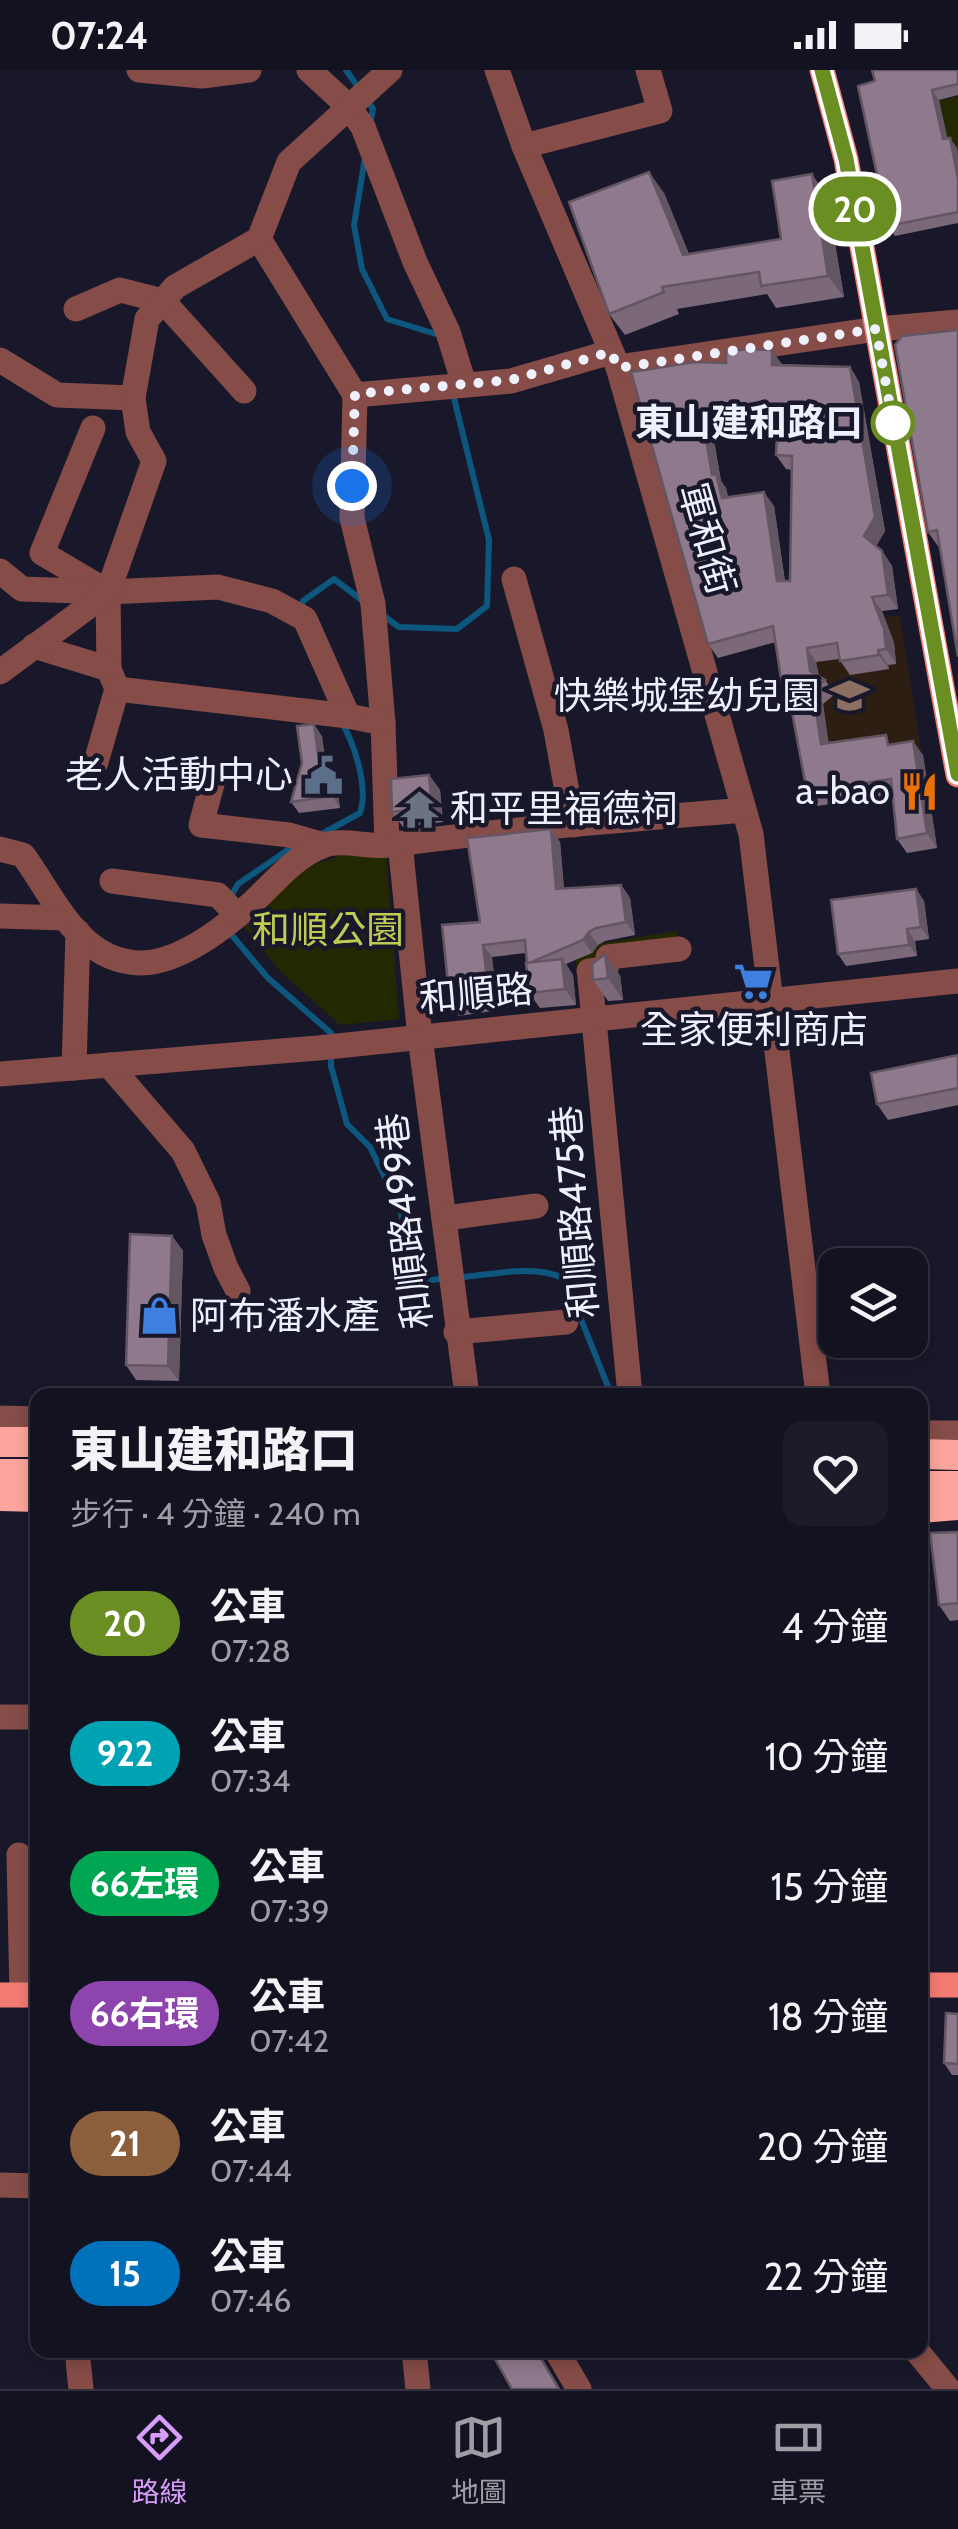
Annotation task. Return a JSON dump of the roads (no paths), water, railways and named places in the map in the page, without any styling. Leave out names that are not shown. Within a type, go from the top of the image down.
[{"type":"highway","points":[[0,1442],[30,1442]]},
{"type":"highway","points":[[928,1454],[958,1455]]},
{"type":"highway","points":[[0,1474],[30,1474]]},
{"type":"highway","points":[[928,1486],[958,1486]]},
{"type":"highway","points":[[0,1496],[30,1496]]},
{"type":"highway","points":[[928,1507],[958,1503]]},
{"type":"main road","points":[[822,70],[846,159],[958,775]]},
{"type":"main road","points":[[928,1985],[958,1985]]},
{"type":"street","points":[[139,70],[202,76],[249,70]]},
{"type":"street","points":[[309,70],[367,106],[414,262],[448,332],[449,385]]},
{"type":"street","name":"軍和街","points":[[497,70],[524,146],[615,360],[751,834],[817,1388]]},
{"type":"street","points":[[524,146],[660,111],[648,70]]},
{"type":"street","points":[[96,762],[113,679],[108,592],[154,461],[138,432],[133,398],[148,319],[176,287],[259,240],[290,162],[367,106]]},
{"type":"street","points":[[259,240],[355,394],[511,380],[615,360],[958,322]]},
{"type":"street","points":[[76,309],[120,290],[162,302],[244,391]]},
{"type":"street","points":[[0,360],[57,395],[133,398]]},
{"type":"street","name":"和順路499巷","points":[[355,394],[352,518],[374,614],[393,844],[466,1388]]},
{"type":"street","points":[[93,428],[42,553],[108,592]]},
{"type":"street","points":[[0,571],[22,589],[108,592],[218,587],[272,601],[305,619],[328,714]]},
{"type":"street","points":[[514,579],[556,730],[573,825]]},
{"type":"street","points":[[0,672],[108,592]]},
{"type":"street","points":[[34,646],[113,679],[383,723]]},
{"type":"street","points":[[215,772],[201,825],[309,841],[393,844],[744,810]]},
{"type":"street","points":[[0,849],[23,855],[71,925],[102,954],[141,963],[176,954],[294,862],[309,841]]},
{"type":"street","points":[[112,881],[231,908]]},
{"type":"street","points":[[0,916],[71,925]]},
{"type":"street","points":[[71,925],[74,1068]]},
{"type":"street","name":"和順路475巷","points":[[629,1388],[589,971],[606,969],[608,958],[678,948]]},
{"type":"street","name":"和順路","points":[[0,1074],[318,1048],[958,982]]},
{"type":"street","points":[[109,1065],[184,1150],[208,1202],[214,1236],[238,1291]]},
{"type":"street","points":[[446,1218],[536,1206]]},
{"type":"street","points":[[456,1332],[566,1322]]},
{"type":"street","points":[[0,1418],[30,1419]]},
{"type":"street","points":[[928,1433],[958,1433]]},
{"type":"street","points":[[0,1484],[30,1484]]},
{"type":"street","points":[[928,1501],[958,1503]]},
{"type":"street","points":[[0,1717],[30,1717]]},
{"type":"street","points":[[18,1855],[20,1995]]},
{"type":"street","points":[[0,2185],[30,2186]]},
{"type":"street","points":[[78,2358],[82,2389]]},
{"type":"street","points":[[415,2358],[418,2389]]},
{"type":"street","points":[[561,2358],[579,2389]]},
{"type":"street","points":[[923,2358],[948,2389]]},
{"type":"waterway","points":[[346,70],[360,90]]},
{"type":"waterway","points":[[367,100],[373,109],[370,125]]},
{"type":"waterway","points":[[365,158],[354,225],[362,269],[387,319],[439,335],[440,339]]},
{"type":"waterway","points":[[381,614],[399,627],[457,629],[487,606],[489,540],[452,390]]},
{"type":"waterway","points":[[301,609],[303,601],[334,579],[363,601]]},
{"type":"waterway","points":[[320,835],[360,813],[363,791],[359,766],[341,721]]},
{"type":"waterway","points":[[231,896],[238,884],[295,845]]},
{"type":"waterway","points":[[230,933],[268,978],[331,1033],[331,1038]]},
{"type":"waterway","points":[[331,1051],[331,1066],[347,1124],[370,1147],[401,1210],[405,1259],[427,1281],[438,1279]]},
{"type":"waterway","points":[[464,1277],[528,1271],[565,1279],[609,1388]]},
{"type":"place","name":"東山建和路口","points":[[893,423]]},
{"type":"place","name":"快樂城堡幼兒園","points":[[850,696]]},
{"type":"place","name":"老人活動中心","points":[[323,775]]},
{"type":"place","name":"a-bao","points":[[920,791]]},
{"type":"place","name":"和平里福德祠","points":[[420,809]]},
{"type":"place","name":"全家便利商店","points":[[754,981]]},
{"type":"place","name":"阿布潘水產","points":[[160,1316]]},
{"type":"park label","name":"和順公園","points":[[328,930]]}]
